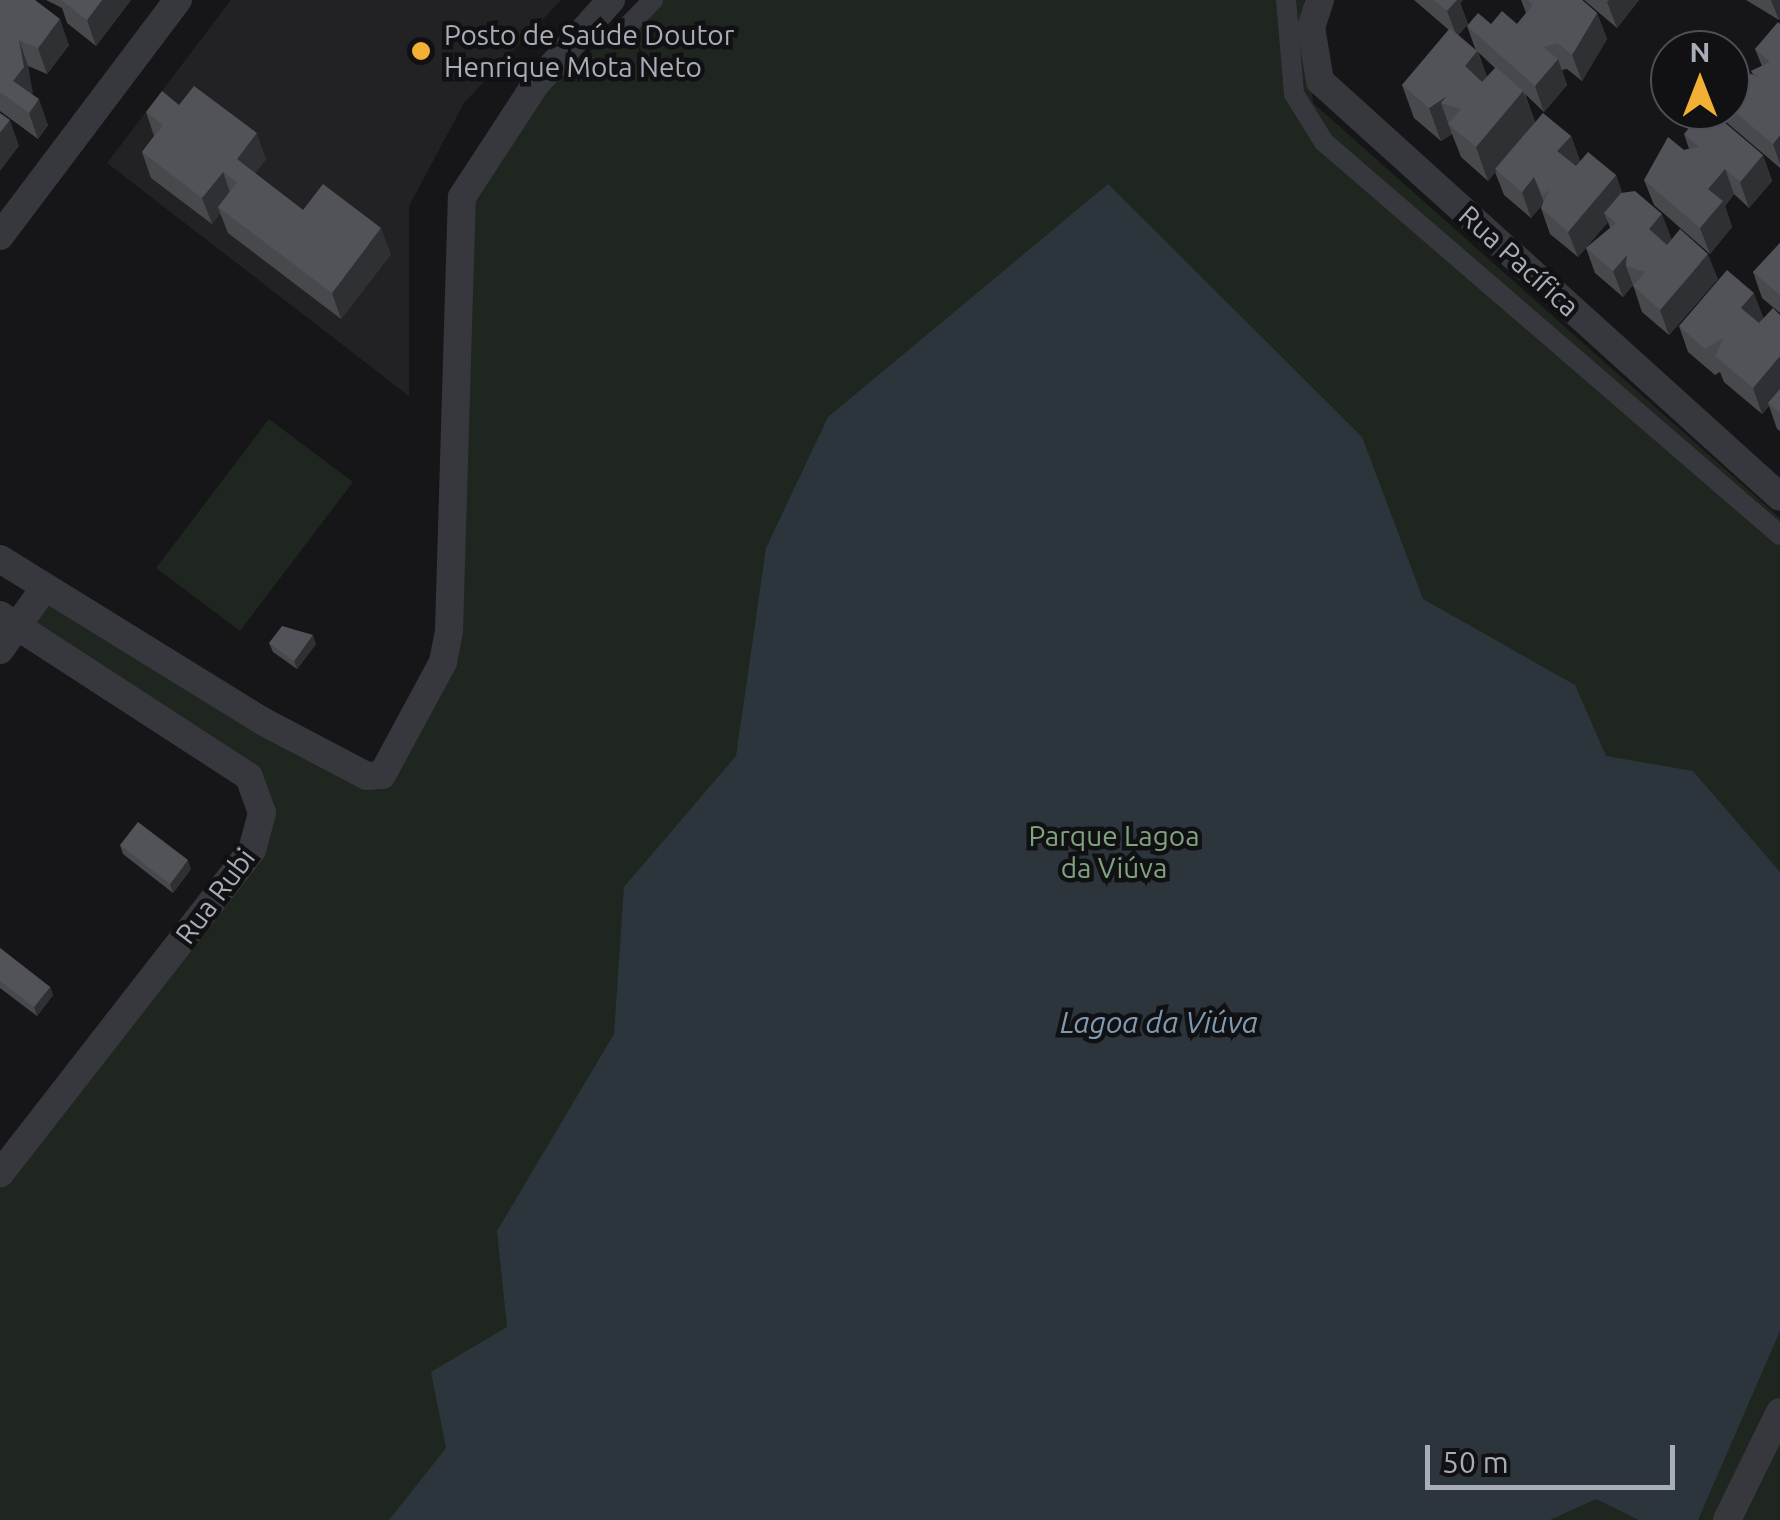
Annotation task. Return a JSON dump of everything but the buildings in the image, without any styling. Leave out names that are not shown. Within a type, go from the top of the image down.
[{"type":"street","points":[[0,236],[178,0]]},
{"type":"street","points":[[0,559],[375,778],[434,682],[449,630],[462,197],[535,85],[611,0]]},
{"type":"street","points":[[624,30],[653,0]]},
{"type":"street","points":[[1286,0],[1294,94],[1324,142],[1780,535]]},
{"type":"street","name":"Rua Pacífica","points":[[1320,0],[1311,27],[1320,81],[1780,497]]},
{"type":"street","points":[[0,650],[9,621],[45,586]]},
{"type":"street","name":"Rua Rubi","points":[[0,1174],[252,850],[262,812],[249,776],[9,621]]},
{"type":"street","points":[[1726,1520],[1780,1412]]},
{"type":"shaded area","points":[[231,0],[561,0],[464,103],[409,206],[409,396],[107,163]]},
{"type":"green space","name":"Parque Lagoa da Viúva","points":[[653,0],[1304,0],[1313,103],[1780,518],[1780,1520],[0,1520],[0,1174],[251,850],[259,794],[18,627],[45,587],[367,776],[434,682],[455,239],[535,85],[624,30]]},
{"type":"green space","points":[[269,419],[353,482],[240,631],[156,568]]},
{"type":"water","name":"Lagoa da Viúva","points":[[1108,184],[1362,437],[1423,599],[1575,685],[1606,756],[1693,771],[1780,872],[1780,1331],[1698,1520],[1639,1520],[1596,1499],[1550,1520],[389,1520],[446,1448],[431,1372],[507,1327],[497,1231],[614,1034],[624,887],[736,756],[766,548],[828,417]]},
{"type":"place","name":"Posto de Saúde Doutor Henrique Mota Neto","points":[[421,51]]}]
